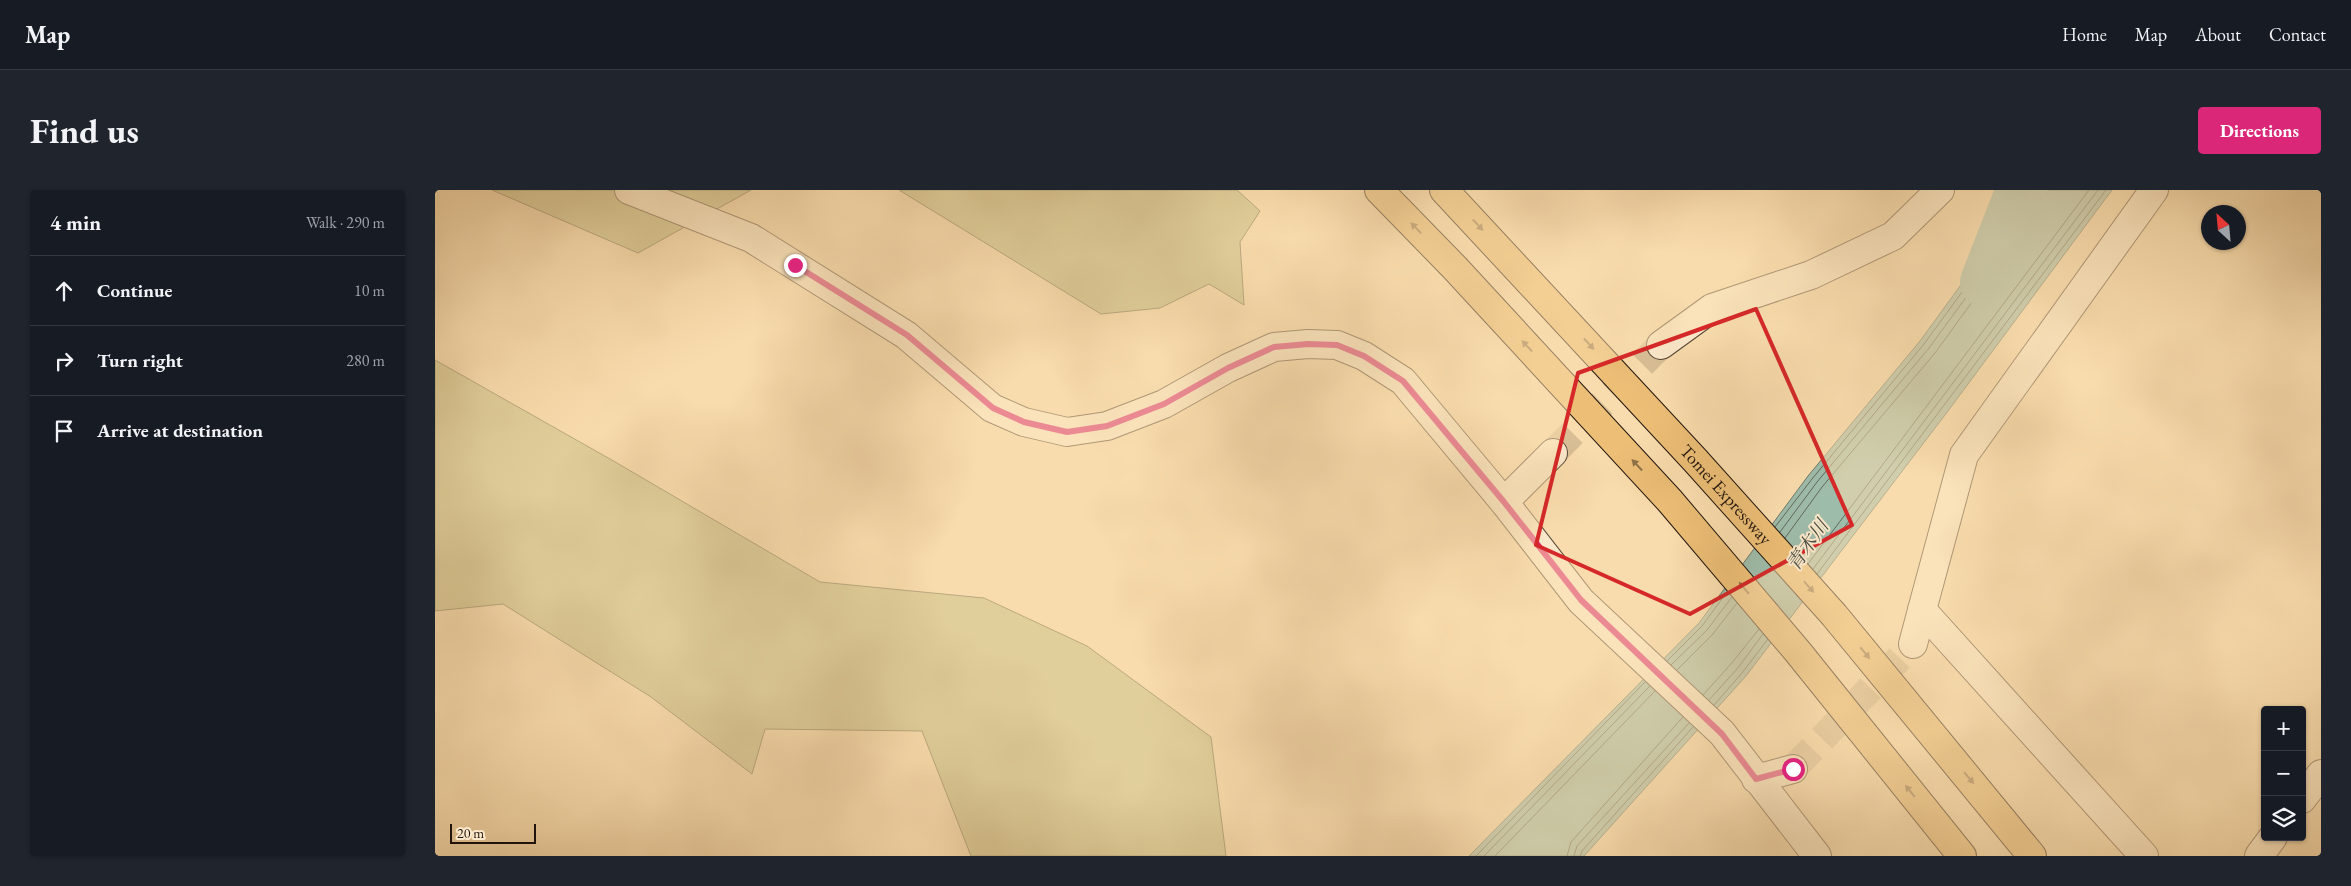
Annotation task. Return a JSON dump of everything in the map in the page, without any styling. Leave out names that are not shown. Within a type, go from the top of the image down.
[{"type":"highway","points":[[1379,190],[1455,268],[1670,501],[1797,652],[1962,856]]},
{"type":"highway","name":"Tomei Expressway","points":[[1445,190],[1695,460],[1834,615],[2032,856]]},
{"type":"street","points":[[629,190],[751,238],[907,335],[993,408],[1024,422],[1067,432],[1107,426],[1164,404],[1228,368],[1274,347],[1308,344],[1337,345],[1364,356],[1403,381],[1504,502],[1581,600],[1722,734],[1817,856]]},
{"type":"street","points":[[1661,345],[1713,308],[1811,274],[1893,236],[1940,190]]},
{"type":"street","points":[[1913,644],[1964,455],[2154,190]]},
{"type":"street","points":[[1504,502],[1553,453]]},
{"type":"street","points":[[1922,610],[2144,856]]},
{"type":"street","points":[[1756,779],[1793,769]]},
{"type":"street","points":[[2304,796],[2321,774]]},
{"type":"street","points":[[2259,856],[2270,841]]},
{"type":"highlighted area","points":[[1756,309],[1852,525],[1690,614],[1536,545],[1578,373]]},
{"type":"shaded area","points":[[492,190],[751,190],[638,253]]},
{"type":"shaded area","points":[[899,190],[1237,190],[1260,211],[1240,242],[1244,305],[1209,284],[1160,308],[1101,314]]},
{"type":"shaded area","points":[[435,360],[617,463],[820,582],[984,598],[1087,646],[1211,737],[1226,856],[971,856],[922,731],[765,729],[752,774],[651,697],[503,604],[435,611]]},
{"type":"water","points":[[2030,190],[2112,190],[1948,411],[1746,676],[1584,856],[1469,856],[1699,623],[1808,476],[1920,341]]},
{"type":"waterway","name":"青木川","points":[[1986,282],[2022,190]]},
{"type":"tunnel","points":[[1553,453],[1661,345]]},
{"type":"tunnel","points":[[1793,769],[1913,644]]},
{"type":"route","points":[[795,265],[907,335],[953,377],[993,408],[1024,422],[1067,432],[1107,426],[1164,404],[1228,368],[1274,347],[1308,344],[1337,345],[1364,356],[1384,367],[1403,381],[1504,502],[1581,600],[1722,734],[1756,779],[1793,769]]}]
